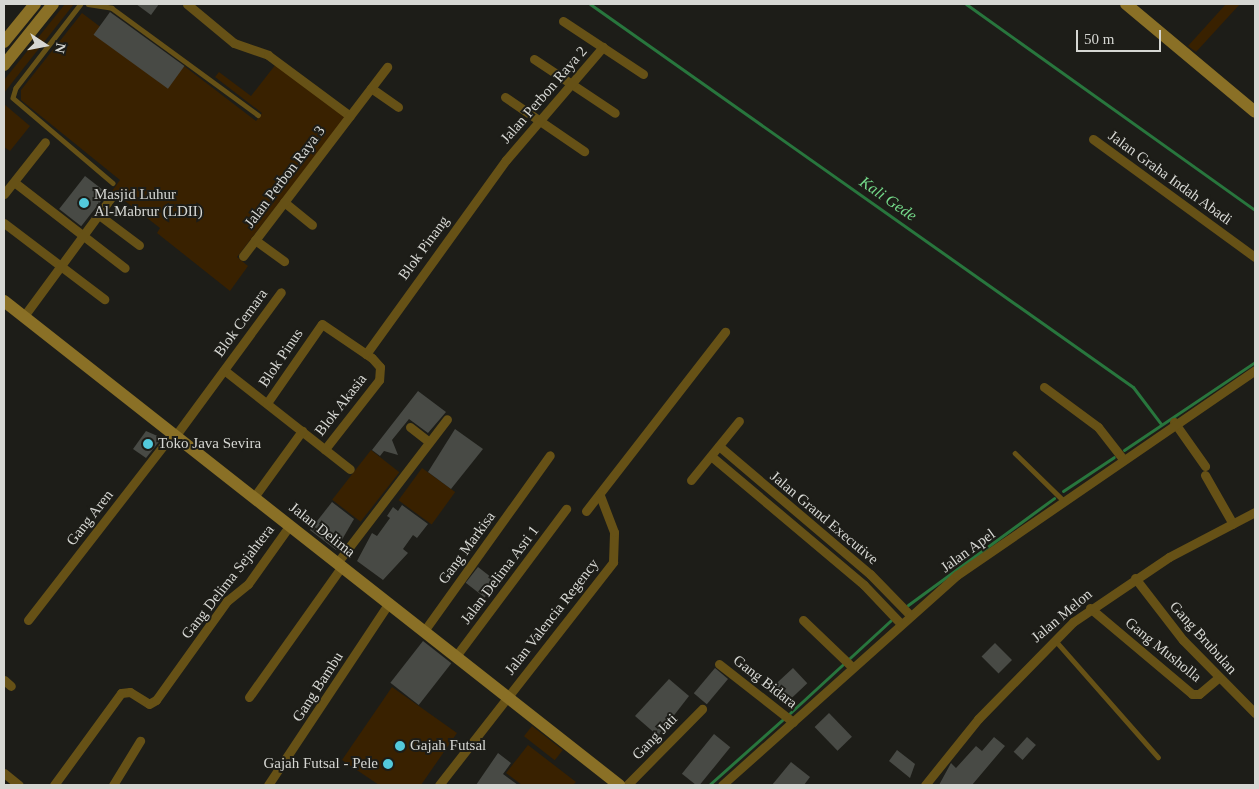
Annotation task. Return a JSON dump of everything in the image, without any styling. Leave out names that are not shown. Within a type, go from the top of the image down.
[{"type":"street","points":[[4,42],[35,4]]},
{"type":"street","points":[[4,65],[53,4]]},
{"type":"street","points":[[187,4],[234,43],[268,55],[350,116]]},
{"type":"street","points":[[1126,4],[1254,109]]},
{"type":"street","points":[[563,20],[643,74]]},
{"type":"street","name":"Jalan Perbon Raya 2","points":[[506,160],[603,47]]},
{"type":"street","points":[[534,59],[615,113]]},
{"type":"street","name":"Jalan Perbon Raya 3","points":[[243,256],[388,67]]},
{"type":"street","points":[[371,88],[398,107]]},
{"type":"street","points":[[504,97],[584,151]]},
{"type":"street","name":"Jalan Graha Indah Abadi","points":[[1093,139],[1255,257]]},
{"type":"street","points":[[4,194],[45,142]]},
{"type":"street","name":"Blok Pinang","points":[[366,354],[506,160]]},
{"type":"street","points":[[14,182],[125,268]]},
{"type":"street","points":[[24,316],[113,195]]},
{"type":"street","points":[[284,202],[312,225]]},
{"type":"street","points":[[99,215],[139,245]]},
{"type":"street","points":[[4,223],[104,298]]},
{"type":"street","points":[[255,240],[284,261]]},
{"type":"street","name":"Blok Cemara","points":[[174,434],[281,292]]},
{"type":"street","name":"Jalan Delima","points":[[4,301],[619,785]]},
{"type":"street","name":"Blok Pinus","points":[[267,403],[322,324],[366,354]]},
{"type":"street","points":[[586,512],[725,332]]},
{"type":"street","name":"Blok Akasia","points":[[325,449],[380,376],[378,364],[366,354]]},
{"type":"street","points":[[224,370],[302,431]]},
{"type":"street","name":"Jalan Apel","points":[[722,785],[793,722],[849,662],[909,614],[1122,458],[1255,370]]},
{"type":"street","points":[[1044,387],[1098,428],[1122,458]]},
{"type":"street","points":[[249,697],[340,564],[447,419]]},
{"type":"street","points":[[691,480],[739,421]]},
{"type":"street","points":[[1174,422],[1205,471],[1233,524]]},
{"type":"street","points":[[410,427],[430,442]]},
{"type":"street","name":"Blok Akasia","points":[[254,496],[302,431],[350,469]]},
{"type":"street","name":"Gang Aren","points":[[28,620],[174,434]]},
{"type":"street","name":"Jalan Grand Executive","points":[[718,446],[809,523],[894,598],[909,614]]},
{"type":"street","name":"Gang Markisa","points":[[424,631],[550,455]]},
{"type":"street","name":"Jalan Grand Executive","points":[[710,456],[802,532],[885,606],[900,623]]},
{"type":"street","name":"Jalan Valencia Regency","points":[[439,785],[506,696],[613,562],[614,532],[600,495]]},
{"type":"street","name":"Jalan Delima Asri 1","points":[[456,656],[566,509]]},
{"type":"street","name":"Jalan Melon","points":[[925,785],[978,719],[1054,639],[1090,608],[1135,578],[1255,512]]},
{"type":"street","points":[[790,522],[798,514]]},
{"type":"street","points":[[802,532],[809,523]]},
{"type":"street","name":"Gang Delima Sejahtera","points":[[54,785],[125,690],[147,703],[154,702],[227,600],[248,584],[290,525]]},
{"type":"street","name":"Gang Brubulan","points":[[1135,578],[1219,677],[1255,713]]},
{"type":"street","points":[[885,606],[894,598]]},
{"type":"street","name":"Gang Bambu","points":[[268,785],[389,603]]},
{"type":"street","name":"Gang Musholla","points":[[1090,608],[1192,694],[1199,694],[1219,677]]},
{"type":"street","points":[[803,620],[849,662]]},
{"type":"street","name":"Gang Bidara","points":[[720,664],[793,722]]},
{"type":"street","name":"Gang Jati","points":[[627,785],[702,709]]},
{"type":"street","points":[[113,785],[140,741]]},
{"type":"street","points":[[4,773],[19,785]]},
{"type":"lane","points":[[81,4],[16,88],[12,98],[113,183]]},
{"type":"lane","points":[[88,4],[112,8],[258,115]]},
{"type":"lane","points":[[1015,454],[1063,500]]},
{"type":"lane","points":[[1054,639],[1158,757]]},
{"type":"shaded area","points":[[65,4],[74,4],[4,93],[4,80]]},
{"type":"shaded area","points":[[1226,4],[1240,4],[1196,52],[1188,46]]},
{"type":"shaded area","points":[[82,13],[172,81],[184,66],[256,121],[262,113],[215,77],[219,72],[251,96],[276,64],[346,116],[237,257],[248,266],[230,291],[157,233],[160,228],[112,191],[120,180],[21,100],[21,90]]},
{"type":"shaded area","points":[[4,104],[30,126],[10,151],[4,147]]},
{"type":"shaded area","points":[[371,450],[399,472],[361,522],[332,500]]},
{"type":"shaded area","points":[[422,468],[455,492],[432,524],[398,500]]},
{"type":"shaded area","name":"Gajah Futsal","points":[[392,687],[457,733],[421,785],[379,785],[342,760]]},
{"type":"shaded area","points":[[532,726],[563,750],[555,760],[524,736]]},
{"type":"shaded area","points":[[528,745],[576,782],[573,785],[522,785],[506,773]]},
{"type":"building","points":[[136,4],[159,4],[151,15]]},
{"type":"building","points":[[110,12],[184,66],[168,89],[94,35]]},
{"type":"building","name":"Masjid Luhur Al-Mabrur (LDII)","points":[[85,176],[107,193],[81,226],[59,209]]},
{"type":"building","points":[[418,391],[446,412],[428,433],[409,419],[392,440],[398,455],[384,451],[380,456],[372,450]]},
{"type":"building","points":[[455,429],[483,449],[451,489],[428,472]]},
{"type":"building","name":"Toko Java Sevira","points":[[146,431],[162,438],[146,458],[133,449]]},
{"type":"building","points":[[332,502],[354,519],[336,550],[310,530]]},
{"type":"building","points":[[402,505],[428,524],[417,538],[413,535],[403,549],[408,553],[383,580],[357,561],[372,533],[377,536],[390,518],[387,516],[393,507],[398,511]]},
{"type":"building","points":[[478,567],[497,582],[485,598],[466,583]]},
{"type":"building","points":[[423,641],[451,663],[419,705],[390,683]]},
{"type":"building","points":[[995,643],[1012,660],[999,673],[982,656]]},
{"type":"building","points":[[715,668],[728,679],[707,704],[694,693]]},
{"type":"building","points":[[793,668],[807,683],[789,700],[775,685]]},
{"type":"building","points":[[669,679],[689,696],[658,736],[635,716]]},
{"type":"building","points":[[829,713],[852,737],[838,751],[815,727]]},
{"type":"building","points":[[714,734],[730,747],[700,785],[696,785],[682,774]]},
{"type":"building","points":[[994,737],[1005,746],[972,785],[939,785],[951,763],[956,768],[976,746],[982,751]]},
{"type":"building","points":[[1027,737],[1036,745],[1023,760],[1014,752]]},
{"type":"building","points":[[897,750],[915,764],[910,778],[889,761]]},
{"type":"building","points":[[498,753],[511,763],[503,774],[518,785],[476,785]]},
{"type":"building","points":[[791,762],[810,777],[804,785],[772,785]]},
{"type":"waterway","name":"Kali Gede","points":[[590,4],[1133,387],[1161,424]]},
{"type":"waterway","name":"Kali Gede","points":[[966,4],[1255,210]]},
{"type":"waterway","points":[[1124,450],[1255,362]]},
{"type":"waterway","points":[[1063,491],[1114,457]]},
{"type":"waterway","points":[[908,605],[1054,498]]},
{"type":"waterway","points":[[790,713],[891,620]]},
{"type":"waterway","points":[[709,785],[782,720]]},
{"type":"place","name":"Masjid Luhur Al-Mabrur (LDII)","points":[[84,203]]},
{"type":"place","name":"Toko Java Sevira","points":[[148,444]]},
{"type":"place","name":"Gajah Futsal","points":[[400,746]]},
{"type":"place","name":"Gajah Futsal - Pele","points":[[388,764]]}]
